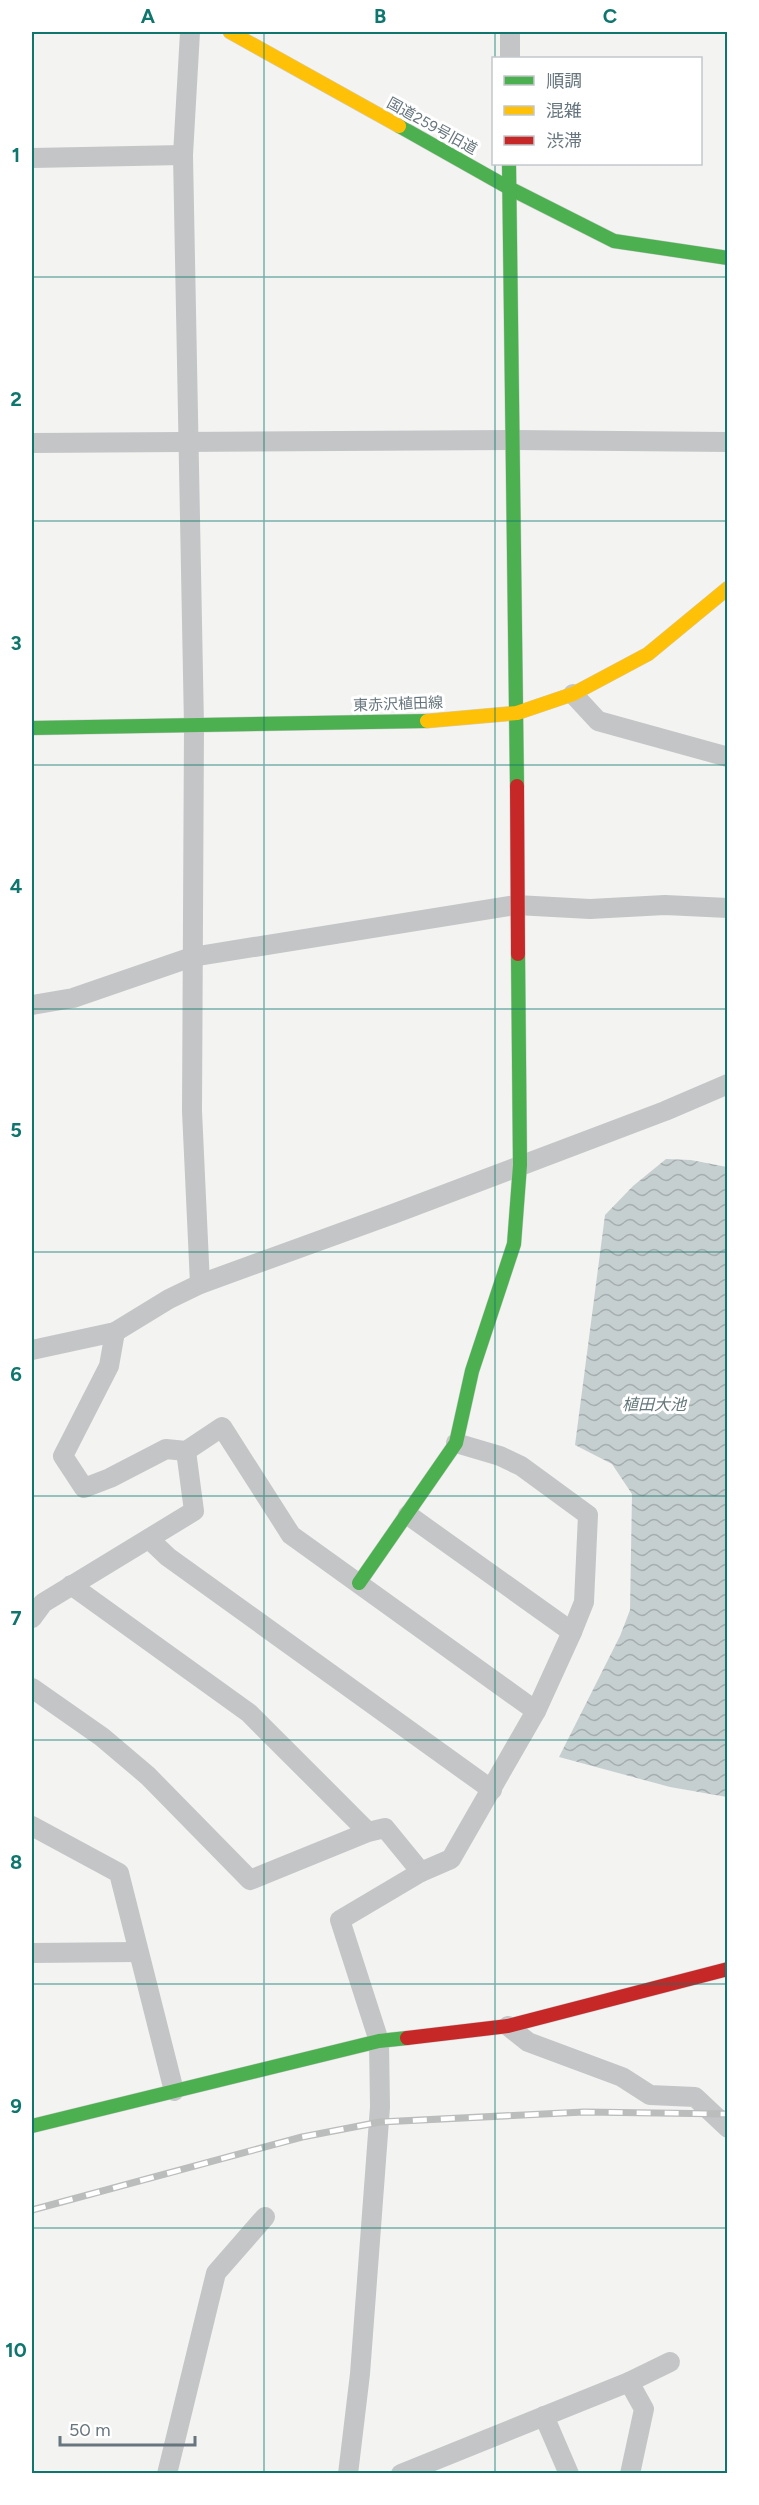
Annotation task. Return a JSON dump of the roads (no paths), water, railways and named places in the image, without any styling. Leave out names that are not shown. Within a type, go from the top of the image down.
[{"type":"street","points":[[190,32],[183,155],[194,726],[192,1111],[200,1284]]},
{"type":"street","name":"国道259号旧道","points":[[230,32],[509,188],[614,241],[728,258]]},
{"type":"street","points":[[510,32],[510,57]]},
{"type":"street","points":[[32,158],[183,155]]},
{"type":"street","points":[[359,1583],[456,1443],[472,1371],[514,1244],[520,1165],[516,905],[517,713],[514,440],[509,165]]},
{"type":"street","points":[[32,443],[514,440],[728,442]]},
{"type":"street","name":"東赤沢植田線","points":[[32,728],[432,721],[517,713],[573,694],[648,654],[728,588]]},
{"type":"street","points":[[573,694],[598,721],[728,757]]},
{"type":"street","points":[[32,1005],[73,998],[192,957],[516,905],[590,909],[665,905],[728,908]]},
{"type":"street","points":[[32,1350],[115,1332],[169,1299],[200,1284],[665,1111],[728,1084]]},
{"type":"street","points":[[115,1332],[109,1366],[63,1456],[84,1488],[110,1478],[166,1449],[186,1450],[222,1427],[291,1535],[536,1711]]},
{"type":"street","points":[[348,2474],[361,2362],[380,2122],[379,2041],[340,1920],[422,1872],[451,1859],[536,1711],[584,1602],[588,1515],[521,1466],[500,1455],[456,1443]]},
{"type":"street","points":[[32,1618],[43,1603],[194,1511],[186,1450]]},
{"type":"street","points":[[408,1515],[572,1632]]},
{"type":"street","points":[[149,1539],[168,1557],[492,1790]]},
{"type":"street","points":[[71,1585],[249,1713],[368,1833]]},
{"type":"street","points":[[32,1688],[102,1737],[148,1776],[250,1880],[385,1828],[422,1872]]},
{"type":"street","points":[[32,1826],[118,1873],[174,2091]]},
{"type":"street","points":[[32,1953],[137,1952]]},
{"type":"street","points":[[32,2126],[293,2060],[379,2041],[508,2026],[728,1969]]},
{"type":"street","points":[[508,2026],[528,2042],[622,2076],[650,2095],[695,2097],[728,2128]]},
{"type":"street","points":[[166,2474],[216,2273],[265,2217]]},
{"type":"street","points":[[401,2474],[629,2382],[670,2362]]},
{"type":"street","points":[[629,2382],[644,2409],[630,2474]]},
{"type":"street","points":[[544,2416],[568,2474]]},
{"type":"water","name":"植田大池","points":[[666,1159],[691,1160],[727,1167],[727,1797],[670,1787],[559,1757],[620,1636],[630,1610],[632,1494],[612,1464],[575,1445],[605,1215],[633,1186]]},
{"type":"railway","points":[[32,2210],[302,2137],[380,2122],[584,2112],[728,2114]]}]
